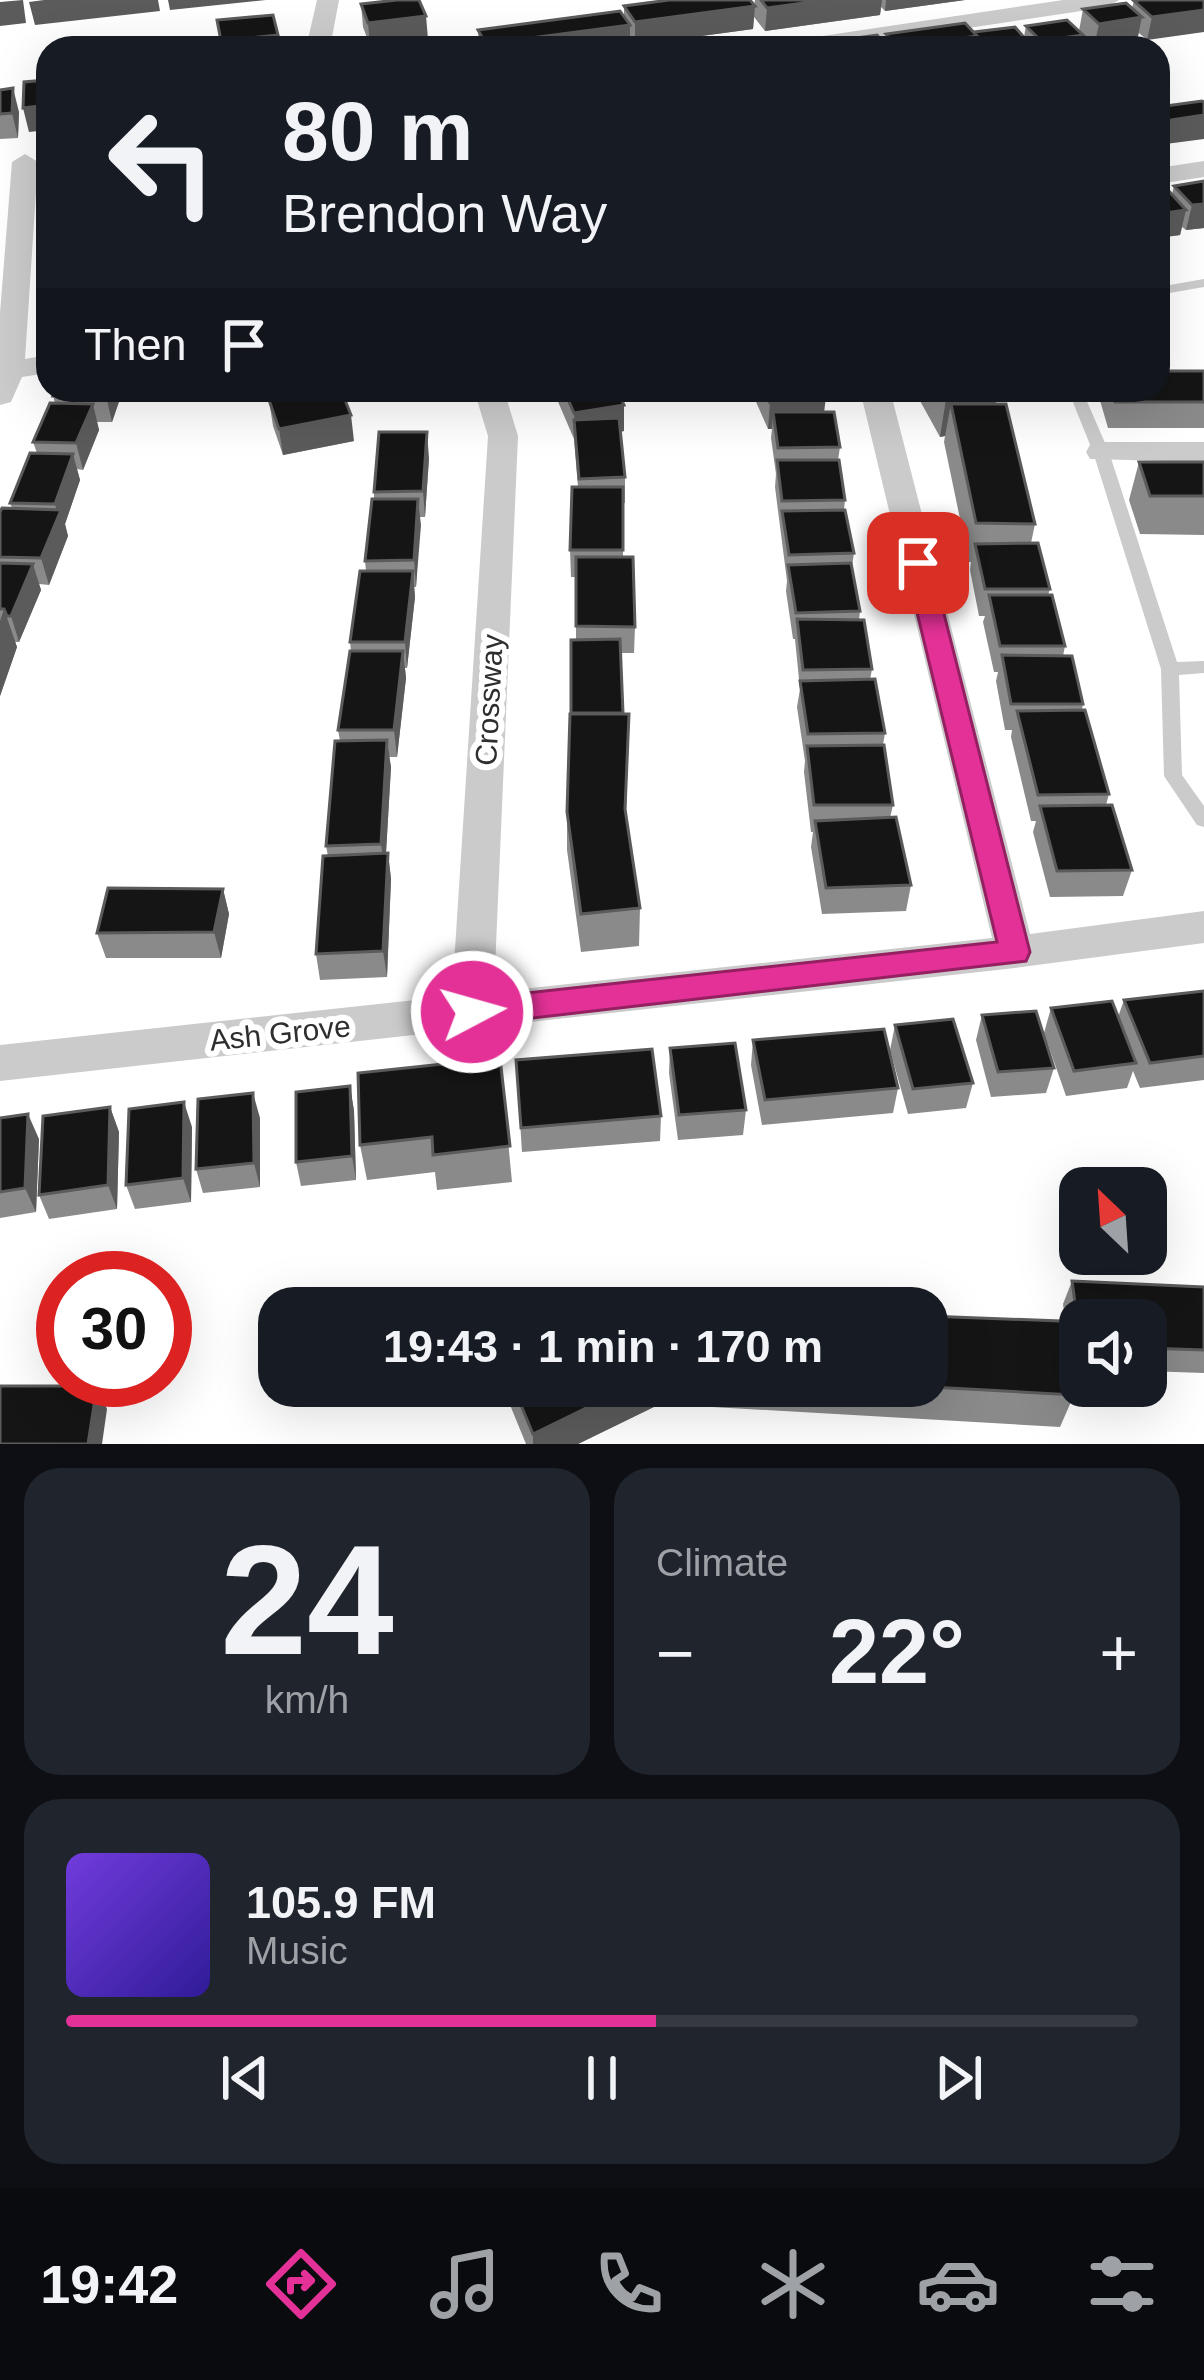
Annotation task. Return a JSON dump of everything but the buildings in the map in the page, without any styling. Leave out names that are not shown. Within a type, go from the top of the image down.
[{"type":"street","points":[[320,36],[328,0]]},
{"type":"street","points":[[869,36],[1108,0]]},
{"type":"street","points":[[24,162],[3,379],[36,368]]},
{"type":"street","points":[[1170,174],[1204,169]]},
{"type":"street","name":"Crossway","points":[[472,1012],[503,436],[493,402]]},
{"type":"street","points":[[878,402],[1015,952]]},
{"type":"street","points":[[1101,452],[1204,452]]},
{"type":"street","name":"Ash Grove","points":[[0,1063],[1015,952],[1204,927]]},
{"type":"lane","points":[[1170,289],[1204,283]]},
{"type":"lane","points":[[1081,402],[1170,669],[1173,776],[1204,820]]},
{"type":"lane","points":[[1170,669],[1204,668]]},
{"type":"route","points":[[472,1012],[1015,952],[918,563]]}]
